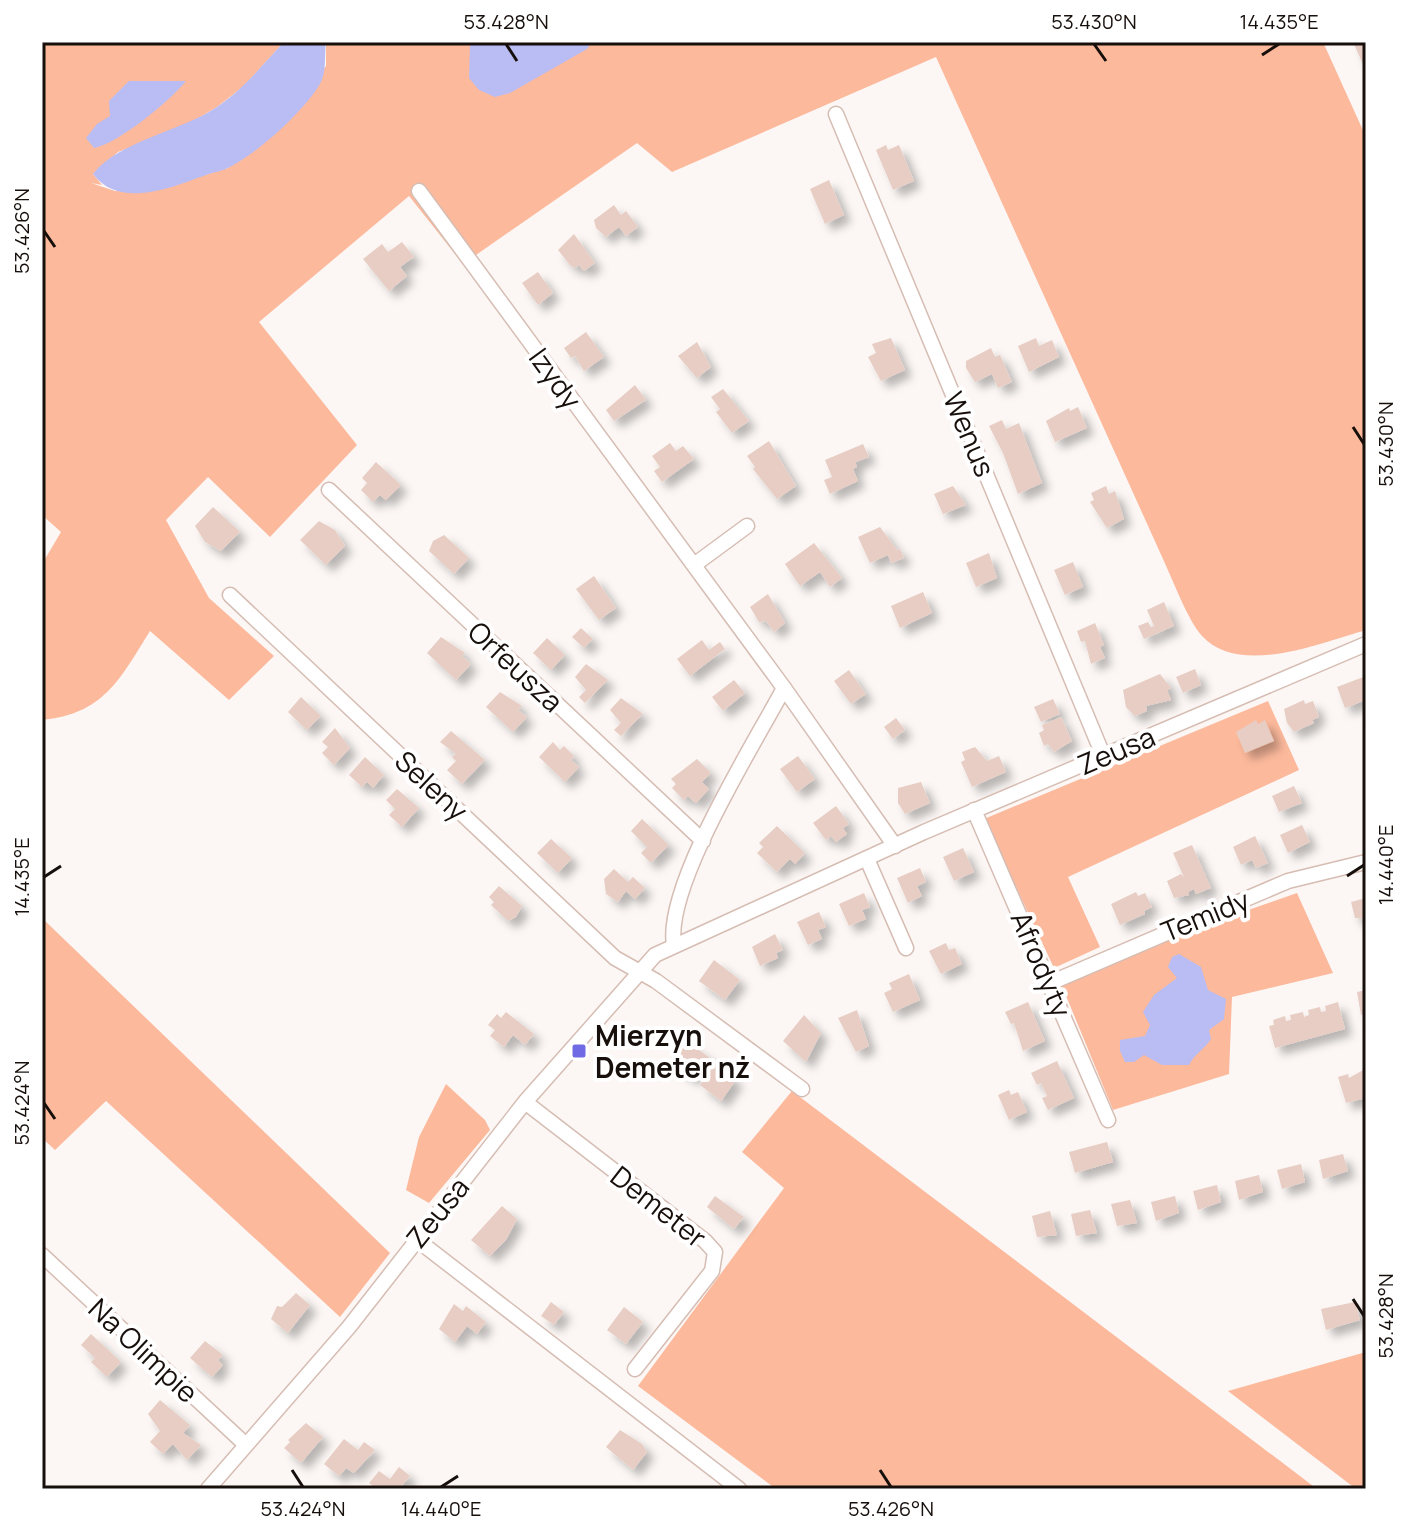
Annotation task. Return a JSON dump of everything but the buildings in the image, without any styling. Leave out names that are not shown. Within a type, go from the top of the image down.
[{"type":"street","name":"Wenus","points":[[836,114],[1103,755]]},
{"type":"street","name":"Izydy","points":[[419,191],[784,688],[895,846]]},
{"type":"street","name":"Orfeusza","points":[[329,490],[703,841]]},
{"type":"street","points":[[694,565],[747,526]]},
{"type":"street","name":"Seleny","points":[[230,595],[615,958],[638,970],[802,1089]]},
{"type":"street","name":"Zeusa","points":[[208,1489],[352,1324],[525,1102],[638,970],[655,955],[974,810],[1366,644]]},
{"type":"street","points":[[674,945],[673,930],[678,906],[703,841],[784,688]]},
{"type":"street","name":"Afrodyty","points":[[974,810],[1108,1120]]},
{"type":"street","points":[[867,859],[906,948]]},
{"type":"street","name":"Temidy","points":[[1050,983],[1288,881],[1366,862]]},
{"type":"street","name":"Demeter","points":[[525,1102],[705,1241],[715,1252],[712,1271],[635,1369]]},
{"type":"street","points":[[416,1239],[739,1489]]},
{"type":"street","name":"Na Olimpie","points":[[42,1255],[246,1445]]},
{"type":"shaded area","points":[[42,42],[284,42],[244,86],[217,107],[185,126],[118,152],[93,174],[102,185],[91,183],[115,191],[149,192],[228,168],[260,144],[326,66],[326,42],[1323,42],[1366,137],[1366,630],[1304,648],[1258,656],[1218,648],[1196,629],[936,57],[672,172],[637,143],[463,264],[409,196],[259,322],[357,445],[270,537],[208,477],[166,520],[209,598],[274,656],[229,700],[150,631],[119,679],[96,702],[63,716],[42,720],[42,564],[61,532],[42,515]]},
{"type":"shaded area","points":[[1268,701],[1299,770],[1068,877],[1100,947],[1054,968],[984,819]]},
{"type":"shaded area","points":[[1297,893],[1333,973],[1232,997],[1229,1074],[1113,1110],[1062,986],[1191,930]]},
{"type":"shaded area","points":[[42,918],[390,1253],[340,1317],[106,1101],[55,1150],[42,1138]]},
{"type":"shaded area","points":[[446,1084],[485,1120],[490,1130],[429,1203],[406,1190],[419,1137]]},
{"type":"shaded area","points":[[792,1091],[1317,1489],[776,1489],[638,1386],[784,1188],[742,1152]]},
{"type":"shaded area","points":[[1366,1352],[1366,1489],[1356,1489],[1228,1391]]},
{"type":"water","points":[[284,42],[326,42],[322,79],[292,119],[241,160],[224,170],[147,192],[117,191],[104,185],[93,174],[118,153],[217,107],[244,85]]},
{"type":"water","points":[[474,42],[592,42],[587,49],[510,93],[495,97],[479,90],[469,78],[470,46]]},
{"type":"water","points":[[129,81],[186,81],[143,120],[116,139],[94,148],[86,138],[97,124],[110,116],[109,101]]},
{"type":"water","points":[[1179,954],[1201,967],[1208,990],[1226,999],[1224,1019],[1209,1030],[1211,1039],[1189,1065],[1162,1065],[1144,1055],[1134,1062],[1125,1062],[1120,1051],[1120,1040],[1145,1036],[1150,1025],[1143,1012],[1154,995],[1177,978],[1168,967],[1172,957]]},
{"type":"place","name":"Mierzyn Demeter nż","points":[[579,1051]]}]
